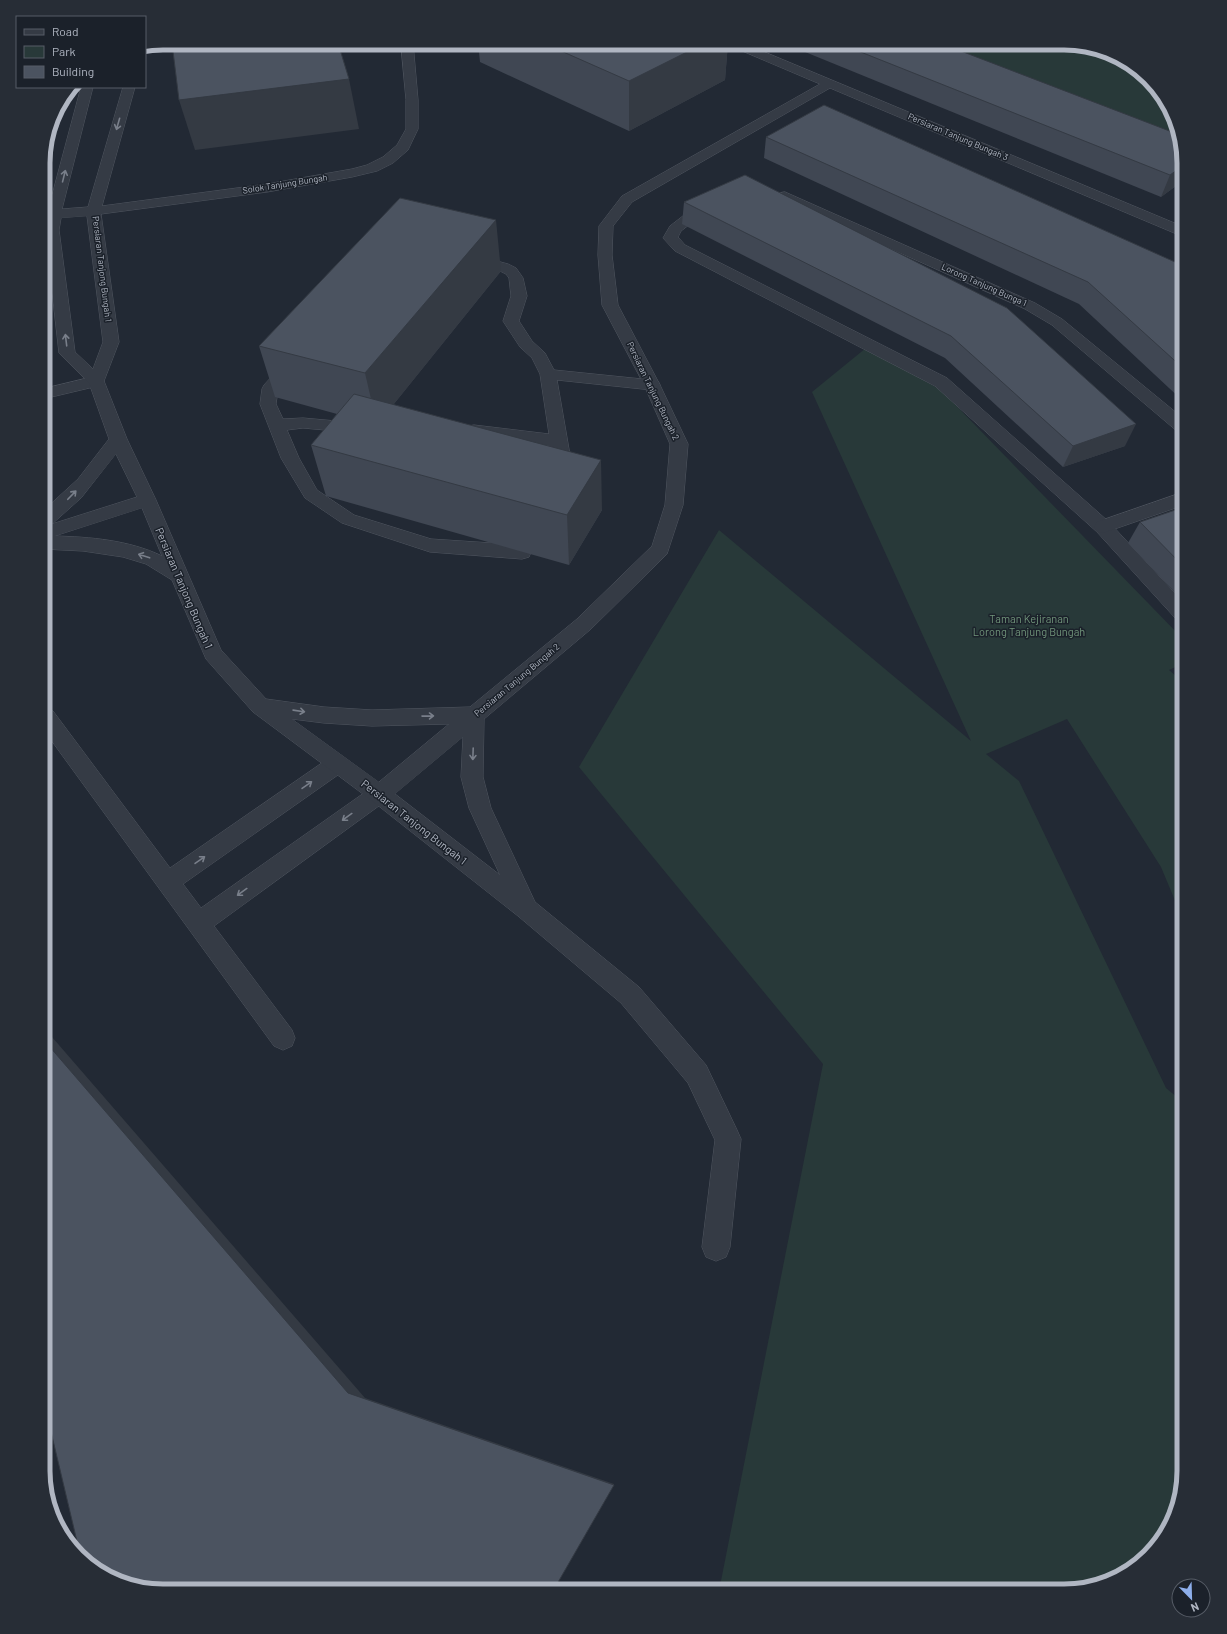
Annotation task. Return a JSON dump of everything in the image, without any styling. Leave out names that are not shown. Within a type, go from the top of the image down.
[{"type":"street","name":"Solok Tanjung Bungah","points":[[54,214],[94,212],[260,189],[352,173],[372,168],[388,160],[403,147],[412,129],[412,100],[408,50]]},
{"type":"street","name":"Persiaran Tanjung Bungah 3","points":[[749,50],[1177,229]]},
{"type":"street","name":"Persiaran Tanjung Bungah 2","points":[[198,924],[379,794],[584,624],[660,549],[674,504],[679,444],[652,385],[610,305],[606,255],[606,226],[627,198],[829,84]]},
{"type":"street","name":"Persiaran Tanjong Bungah 1","points":[[87,88],[54,214],[52,230],[67,353],[96,381],[118,439],[147,500],[213,654],[260,706],[379,794],[526,909],[630,995],[697,1074],[728,1139],[716,1247]]},
{"type":"street","name":"Persiaran Tanjong Bungah 1","points":[[96,381],[111,342],[96,243],[94,212],[129,88]]},
{"type":"street","name":"Lorong Tanjung Bunga 1","points":[[772,191],[1030,306],[1057,322],[1177,422]]},
{"type":"street","points":[[718,195],[675,229],[670,238],[680,248],[942,382],[1103,527],[1177,607]]},
{"type":"street","points":[[453,254],[503,267],[511,271],[516,278],[519,296],[511,321],[526,344],[540,356],[548,374],[558,440],[565,471]]},
{"type":"street","points":[[302,354],[270,389],[268,404],[290,458],[312,494],[348,519],[430,545],[522,552]]},
{"type":"street","points":[[548,374],[652,385]]},
{"type":"street","points":[[50,392],[96,381]]},
{"type":"street","points":[[276,425],[303,422],[361,429],[376,429]]},
{"type":"street","points":[[460,429],[558,440]]},
{"type":"street","points":[[50,516],[101,464],[118,439]]},
{"type":"street","points":[[50,531],[147,500]]},
{"type":"street","points":[[1103,527],[1177,501]]},
{"type":"street","points":[[50,542],[82,544],[124,550],[150,558],[178,575]]},
{"type":"street","points":[[260,706],[324,715],[372,718],[474,715],[472,777],[480,808],[526,909]]},
{"type":"street","points":[[50,722],[283,1038]]},
{"type":"street","points":[[168,882],[337,764]]},
{"type":"green space","points":[[954,50],[1072,50],[1093,54],[1107,59],[1127,69],[1149,88],[1165,113],[1171,126],[1175,139]]},
{"type":"green space","name":"Taman Kejiranan Lorong Tanjung Bungah","points":[[866,348],[941,390],[1177,633],[1177,666],[1169,670],[1177,677],[1177,905],[1161,867],[1067,719],[986,754],[1019,781],[1166,1088],[1177,1097],[1176,1486],[1171,1508],[1158,1534],[1149,1546],[1127,1565],[1101,1578],[1086,1582],[1064,1584],[720,1584],[823,1064],[579,767],[719,530],[971,741],[812,392]]},
{"type":"building","points":[[173,50],[340,50],[349,79],[179,100]]},
{"type":"building","points":[[559,50],[691,50],[629,81]]},
{"type":"building","points":[[856,50],[958,50],[1173,132],[1176,148],[1177,170],[1170,175]]},
{"type":"building","points":[[824,105],[1177,263],[1177,363],[1088,282],[766,137]]},
{"type":"building","points":[[745,175],[1007,308],[1136,424],[1073,446],[951,336],[684,202]]},
{"type":"building","points":[[400,198],[496,220],[365,373],[259,346]]},
{"type":"building","points":[[354,394],[601,460],[567,515],[311,445]]},
{"type":"building","points":[[1177,509],[1177,560],[1140,522]]},
{"type":"building","points":[[50,1047],[348,1393],[614,1485],[557,1584],[148,1583],[126,1578],[113,1572],[100,1565],[78,1546],[50,1428]]}]
